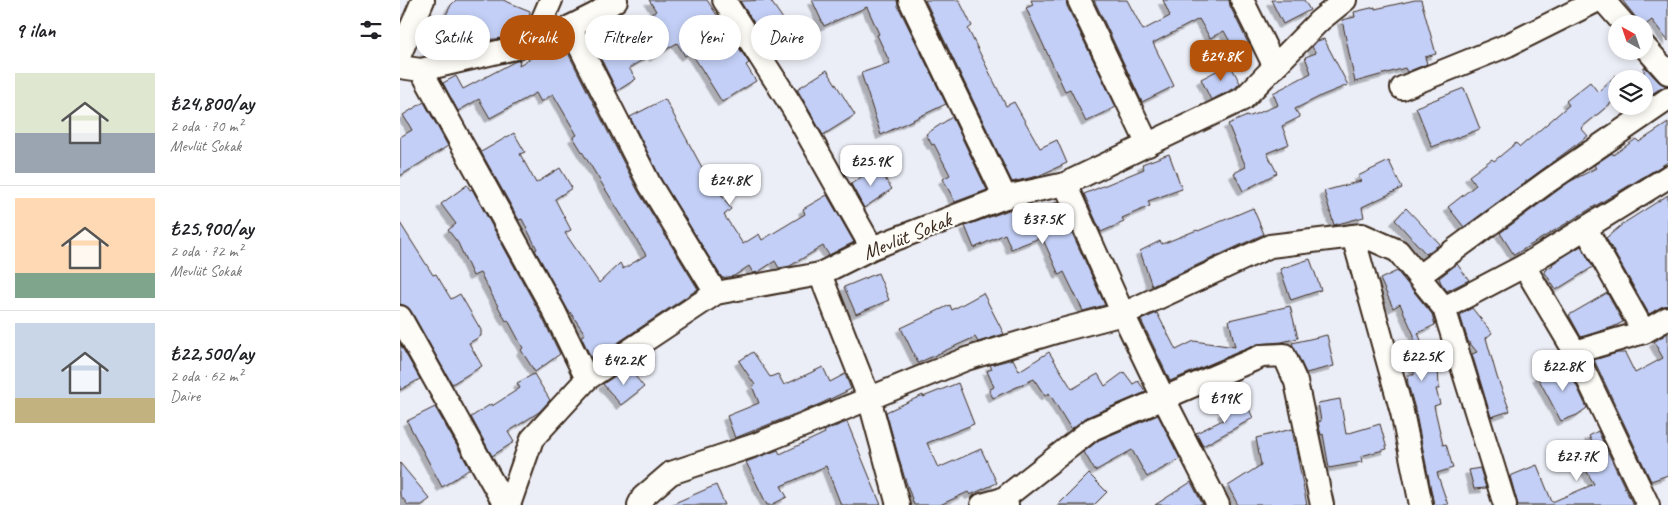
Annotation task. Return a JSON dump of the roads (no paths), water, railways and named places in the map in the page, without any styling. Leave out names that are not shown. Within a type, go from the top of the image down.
[{"type":"street","points":[[400,54],[423,0]]},
{"type":"street","points":[[545,15],[551,0]]},
{"type":"street","points":[[575,24],[596,14],[616,0]]},
{"type":"street","points":[[724,0],[793,108],[872,248]]},
{"type":"street","points":[[910,0],[1005,197]]},
{"type":"street","points":[[1079,0],[1148,145]]},
{"type":"street","points":[[1242,0],[1275,67]]},
{"type":"street","name":"Mevlüt Sokak","points":[[509,505],[532,439],[587,379],[716,293],[820,274],[872,248],[1005,197],[1065,184],[1243,99],[1319,21],[1345,0]]},
{"type":"street","points":[[1402,88],[1508,45],[1598,0]]},
{"type":"street","points":[[1603,0],[1616,15]]},
{"type":"street","points":[[575,36],[650,185],[716,293]]},
{"type":"street","points":[[500,51],[410,68],[554,311],[587,379]]},
{"type":"street","points":[[1653,56],[1668,73]]},
{"type":"street","points":[[1419,276],[1547,182],[1668,99]]},
{"type":"street","points":[[1444,308],[1524,266],[1668,177]]},
{"type":"street","points":[[1065,184],[1123,314],[1218,505]]},
{"type":"street","points":[[1586,228],[1644,332]]},
{"type":"street","points":[[639,505],[643,497],[671,472],[755,445],[966,359],[1123,314],[1270,246],[1362,235],[1398,251],[1444,308],[1505,505]]},
{"type":"street","points":[[1353,236],[1402,412],[1421,505]]},
{"type":"street","points":[[1524,266],[1575,352],[1648,505]]},
{"type":"street","points":[[820,274],[869,398],[898,505]]},
{"type":"street","points":[[400,317],[505,505]]},
{"type":"street","points":[[1575,352],[1644,332],[1668,318]]},
{"type":"street","points":[[997,503],[1092,430],[1163,397],[1262,356],[1284,355],[1296,382],[1322,505]]}]
